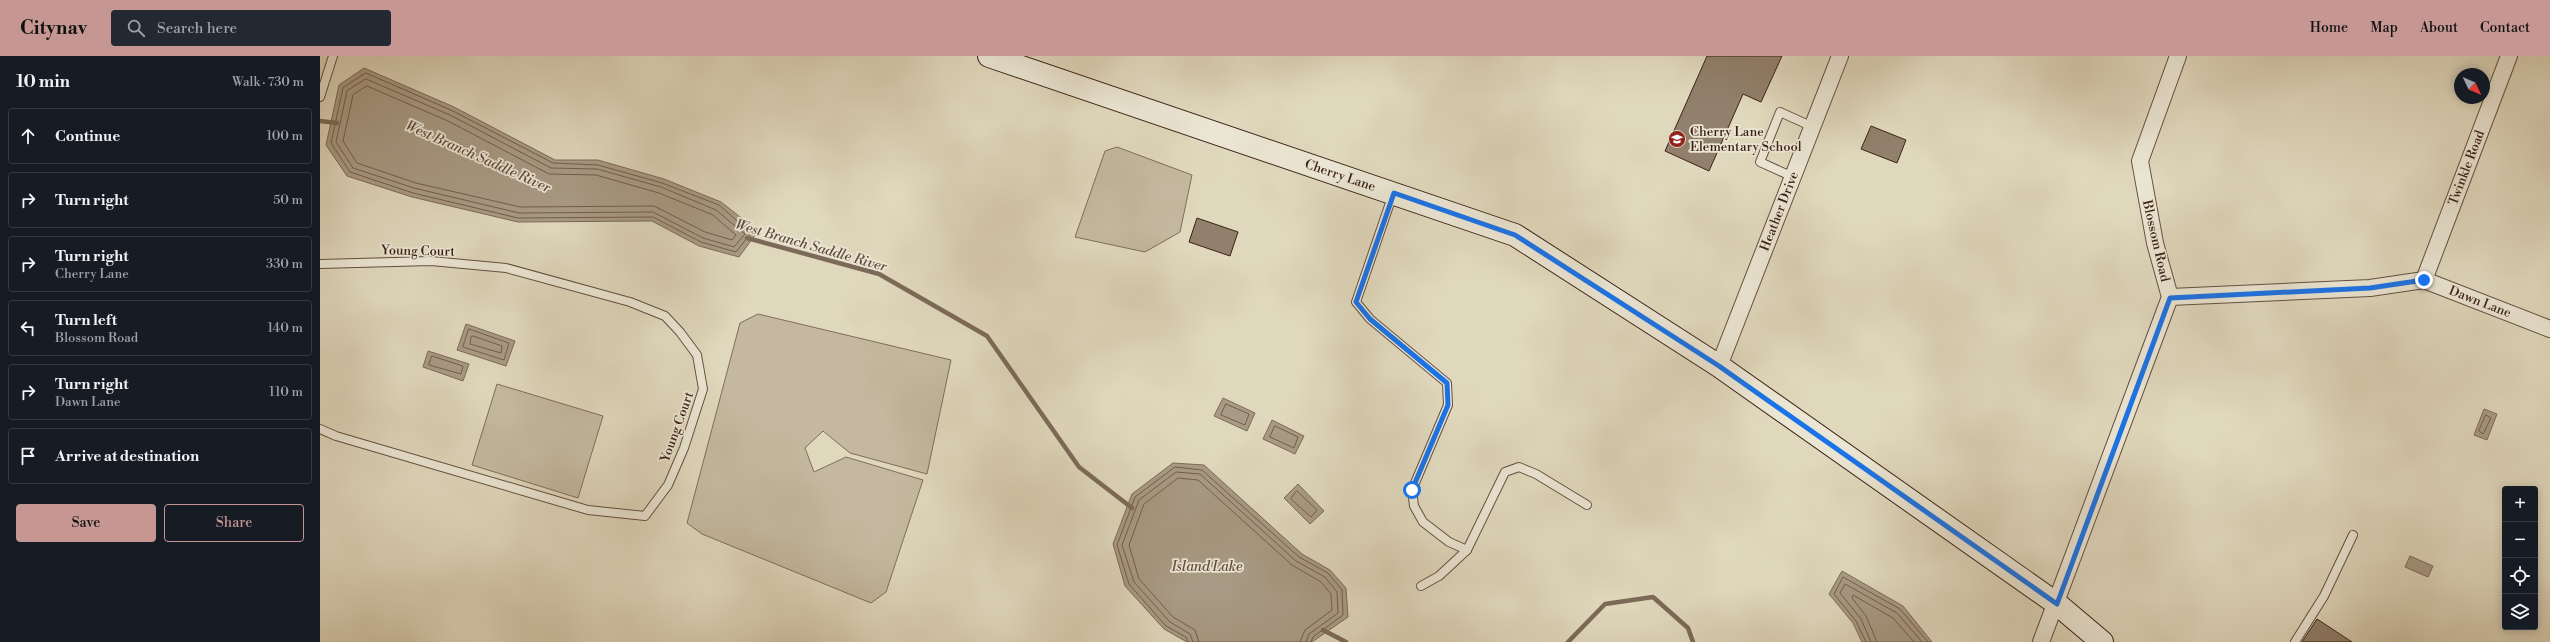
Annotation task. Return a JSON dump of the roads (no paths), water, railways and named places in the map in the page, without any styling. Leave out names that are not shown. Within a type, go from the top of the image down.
[{"type":"street","name":"Cherry Lane","points":[[989,56],[1515,235],[1719,366],[2057,604],[2102,642]]},
{"type":"street","name":"Heather Drive","points":[[1719,366],[1840,56]]},
{"type":"street","name":"Blossom Road","points":[[2041,642],[2057,604],[2170,298],[2155,243],[2140,161],[2178,56]]},
{"type":"street","name":"Twinkle Road","points":[[2424,280],[2509,56]]},
{"type":"street","name":"Dawn Lane","points":[[2170,298],[2370,288],[2424,280],[2550,329]]},
{"type":"lane","points":[[320,97],[333,56]]},
{"type":"lane","points":[[1793,177],[1760,162],[1780,112],[1813,127]]},
{"type":"lane","points":[[1394,193],[1356,302],[1370,319],[1447,383],[1448,405],[1412,490],[1414,506],[1424,522],[1449,542],[1467,550]]},
{"type":"lane","name":"Young Court","points":[[320,264],[431,261],[506,268],[630,302],[665,316],[680,332],[697,355],[703,389],[684,448],[668,485],[645,516],[588,510],[343,438],[320,429]]},
{"type":"lane","points":[[1421,586],[1439,576],[1467,550],[1504,472],[1519,467],[1536,474],[1587,505]]},
{"type":"lane","points":[[2295,642],[2324,596],[2353,535]]},
{"type":"water","points":[[364,68],[454,107],[555,160],[598,160],[664,179],[721,202],[758,231],[739,257],[699,246],[652,221],[518,222],[412,197],[347,176],[326,145],[339,85]]},
{"type":"water","points":[[466,324],[515,341],[506,366],[457,350]]},
{"type":"water","points":[[428,351],[469,364],[463,381],[423,367]]},
{"type":"water","points":[[1223,398],[1255,413],[1247,431],[1214,416]]},
{"type":"water","points":[[2484,409],[2497,414],[2487,440],[2474,435]]},
{"type":"water","points":[[1272,420],[1304,436],[1295,454],[1263,439]]},
{"type":"water","name":"Island Lake","points":[[1173,463],[1204,465],[1302,554],[1330,570],[1346,588],[1348,617],[1312,642],[1187,642],[1164,629],[1125,586],[1113,544],[1132,494]]},
{"type":"water","points":[[1298,484],[1324,511],[1310,524],[1284,498]]},
{"type":"water","points":[[2410,556],[2433,566],[2428,577],[2405,567]]},
{"type":"water","points":[[1842,571],[1903,606],[1932,642],[1862,642],[1853,623],[1829,594]]},
{"type":"waterway","name":"West Branch Saddle River","points":[[320,121],[337,123]]},
{"type":"waterway","name":"West Branch Saddle River","points":[[747,238],[879,274],[987,336],[1079,467],[1132,508]]},
{"type":"waterway","name":"West Branch Saddle River","points":[[1568,642],[1605,604],[1653,597],[1688,628],[1693,642]]},
{"type":"waterway","name":"West Branch Saddle River","points":[[1323,630],[1346,642]]},
{"type":"place","name":"Cherry Lane Elementary School","points":[[1677,139]]}]
